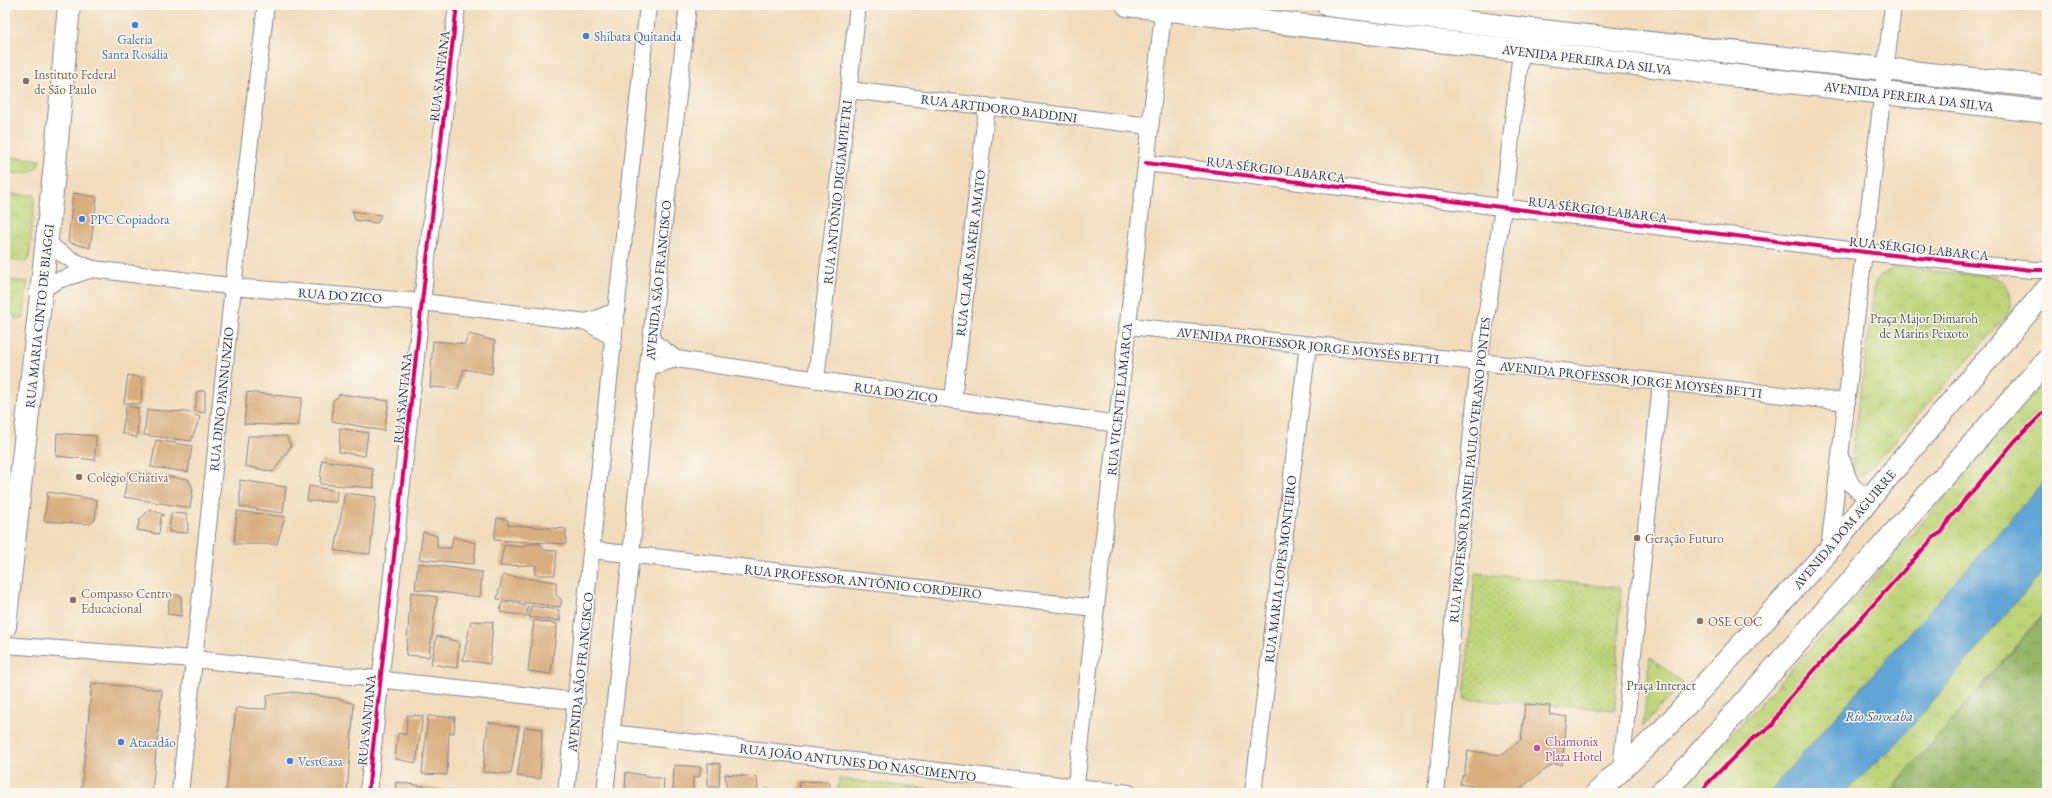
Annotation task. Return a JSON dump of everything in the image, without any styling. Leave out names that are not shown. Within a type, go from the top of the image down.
[{"type":"main road","name":"RUA MARIA CINTO DE BIAGGI","points":[[5,626],[47,242],[70,5]]},
{"type":"main road","name":"AVENIDA PEREIRA DA SILVA","points":[[1127,5],[1164,7],[1521,52],[2047,112]]},
{"type":"main road","name":"AVENIDA PEREIRA DA SILVA","points":[[1328,5],[1437,11],[1524,29],[2047,87]]},
{"type":"main road","points":[[1437,11],[1438,41]]},
{"type":"main road","name":"AVENIDA DOM AGUIRRE","points":[[1597,793],[1663,730],[1830,550],[1870,498],[2047,288]]},
{"type":"main road","points":[[1661,793],[1687,767],[2047,360]]},
{"type":"street","name":"RUA DINO PANNUNZIO","points":[[180,793],[233,287],[266,5]]},
{"type":"street","name":"RUA SANTANA","points":[[368,793],[422,302],[457,5]]},
{"type":"street","name":"AVENIDA SÃO FRANCISCO","points":[[566,793],[593,550],[648,5]]},
{"type":"street","name":"AVENIDA SÃO FRANCISCO","points":[[605,793],[631,555],[648,367],[688,5]]},
{"type":"street","name":"RUA ANTÔNIO DIGIAMPIETRI","points":[[816,380],[858,5]]},
{"type":"street","points":[[1830,550],[1893,5]]},
{"type":"street","name":"RUA VICENTE LAMARCA","points":[[1075,790],[1094,608],[1117,424],[1164,7]]},
{"type":"street","name":"RUA PROFESSOR DANIEL PAULO VERANO PONTES","points":[[1436,793],[1479,362],[1503,207],[1521,52]]},
{"type":"street","name":"RUA ARTIDORO BADDINI","points":[[849,90],[1150,126]]},
{"type":"street","name":"RUA CLARA SAKER AMATO","points":[[953,400],[987,106]]},
{"type":"street","name":"RUA SÉRGIO LABARCA","points":[[1146,163],[1865,252],[2032,270],[2047,270]]},
{"type":"street","name":"RUA DO ZICO","points":[[47,242],[59,254],[75,263],[93,269],[233,287],[422,302],[588,322],[614,338]]},
{"type":"street","name":"RUA DO ZICO","points":[[42,289],[59,280],[93,269]]},
{"type":"street","name":"RUA DO ZICO","points":[[588,322],[617,311]]},
{"type":"street","name":"AVENIDA PROFESSOR JORGE MOYSÉS BETTI","points":[[1127,326],[1848,402]]},
{"type":"street","name":"RUA DO ZICO","points":[[651,340],[676,359]]},
{"type":"street","name":"RUA MARIA LOPES MONTEIRO","points":[[1253,793],[1308,345]]},
{"type":"street","name":"RUA DO ZICO","points":[[648,367],[676,359],[1117,424]]},
{"type":"street","points":[[1620,770],[1661,382]]},
{"type":"street","points":[[1841,457],[1848,482],[1856,491],[1870,498]]},
{"type":"street","points":[[593,550],[631,555]]},
{"type":"street","name":"RUA PROFESSOR ANTÔNIO CORDEIRO","points":[[631,555],[1094,608]]},
{"type":"street","points":[[5,645],[194,659],[289,671],[380,679],[577,701]]},
{"type":"street","name":"RUA JOÃO ANTUNES DO NASCIMENTO","points":[[611,733],[1075,790],[1129,793]]},
{"type":"green space","points":[[5,156],[40,160],[33,171],[25,173],[11,173],[10,169],[5,168]]},
{"type":"green space","points":[[5,194],[35,195],[29,259],[25,262],[5,259],[10,204],[5,204]]},
{"type":"green space","name":"Praça Major Dimaroh de Marins Peixoto","points":[[1894,267],[1995,277],[2006,286],[2011,296],[2011,302],[2007,314],[2003,320],[1864,475],[1859,476],[1853,472],[1851,466],[1875,283],[1880,276]]},
{"type":"green space","points":[[5,280],[28,282],[23,319],[16,320],[12,312],[5,307]]},
{"type":"green space","points":[[2047,378],[2047,610],[1888,793],[1676,793],[1818,640]]},
{"type":"green space","points":[[1475,573],[1621,588],[1615,710],[1464,699]]},
{"type":"green space","points":[[2047,612],[2047,793],[1888,793]]},
{"type":"green space","name":"Praça Interact","points":[[1650,657],[1683,683],[1643,726]]},
{"type":"green space","points":[[839,779],[960,793],[837,793]]},
{"type":"water","name":"Rio Sorocaba","points":[[2047,478],[2047,568],[2011,608],[1900,740],[1844,793],[1768,793]]},
{"type":"building","name":"PPC Copiadora","points":[[73,193],[97,197],[90,248],[68,242]]},
{"type":"building","points":[[352,211],[381,215],[377,223],[355,220]]},
{"type":"building","points":[[469,334],[495,341],[492,374],[464,369],[458,389],[430,387],[433,341],[465,344]]},
{"type":"building","points":[[128,375],[142,378],[141,404],[124,403]]},
{"type":"building","points":[[197,391],[205,391],[205,413],[195,411]]},
{"type":"building","points":[[247,392],[302,398],[298,426],[244,424]]},
{"type":"building","points":[[340,394],[389,401],[384,431],[332,421],[333,401]]},
{"type":"building","points":[[126,406],[138,408],[137,438],[122,433]]},
{"type":"building","points":[[147,410],[187,412],[200,417],[191,441],[144,435]]},
{"type":"building","points":[[340,428],[368,433],[365,456],[339,452]]},
{"type":"building","points":[[57,433],[96,436],[95,460],[56,456]]},
{"type":"building","points":[[248,436],[286,436],[291,446],[273,472],[245,466]]},
{"type":"building","points":[[156,440],[192,446],[188,472],[151,467]]},
{"type":"building","points":[[322,460],[372,468],[374,488],[320,484]]},
{"type":"building","points":[[128,472],[188,479],[193,489],[190,508],[124,497]]},
{"type":"building","points":[[240,480],[286,487],[283,513],[240,507]]},
{"type":"building","points":[[309,486],[337,491],[336,502],[307,501]]},
{"type":"building","points":[[48,492],[97,500],[95,520],[90,524],[44,521]]},
{"type":"building","points":[[345,493],[376,497],[370,554],[335,551]]},
{"type":"building","points":[[150,509],[164,515],[161,516],[159,534],[137,530],[140,519]]},
{"type":"building","points":[[237,511],[285,517],[277,544],[234,544]]},
{"type":"building","points":[[171,513],[187,514],[188,533],[169,532]]},
{"type":"building","points":[[497,518],[508,520],[508,525],[566,529],[566,544],[494,540]]},
{"type":"building","points":[[423,532],[437,536],[437,548],[451,548],[453,537],[476,543],[474,564],[419,559]]},
{"type":"building","points":[[526,544],[541,544],[544,550],[557,551],[555,575],[535,575],[536,565],[500,566],[504,545],[524,547]]},
{"type":"building","points":[[418,563],[482,572],[480,597],[415,589]]},
{"type":"building","points":[[503,575],[556,582],[556,595],[562,600],[560,607],[497,599]]},
{"type":"building","points":[[411,592],[437,597],[429,657],[406,655]]},
{"type":"building","points":[[170,595],[181,595],[182,616],[167,614]]},
{"type":"building","points":[[502,602],[528,606],[527,616],[500,612]]},
{"type":"building","points":[[531,606],[559,610],[560,621],[529,617]]},
{"type":"building","points":[[534,620],[557,624],[551,674],[528,671]]},
{"type":"building","points":[[471,621],[493,622],[490,664],[463,660]]},
{"type":"building","points":[[437,636],[459,642],[457,668],[431,664]]},
{"type":"building","name":"Atacadão","points":[[92,683],[162,690],[152,793],[81,793]]},
{"type":"building","name":"VestCasa","points":[[294,692],[339,699],[354,704],[347,793],[226,793],[236,708],[266,709],[267,695]]},
{"type":"building","points":[[1525,704],[1550,706],[1549,714],[1567,717],[1562,765],[1553,764],[1522,787],[1522,793],[1472,793],[1473,786],[1460,784],[1462,776],[1464,775],[1468,751],[1502,755],[1521,740]]},
{"type":"building","points":[[407,715],[423,716],[416,763],[395,759],[398,733],[406,735]]},
{"type":"building","points":[[428,716],[455,717],[454,733],[449,733],[447,775],[422,774]]},
{"type":"building","points":[[488,722],[519,727],[511,774],[483,772]]},
{"type":"building","points":[[525,727],[542,729],[540,779],[517,776]]},
{"type":"building","points":[[708,763],[720,764],[719,787],[708,787]]},
{"type":"building","points":[[674,765],[701,767],[699,777],[693,777],[693,791],[703,793],[673,793]]},
{"type":"building","points":[[626,772],[664,779],[663,793],[625,793]]},
{"type":"building","points":[[725,774],[757,777],[758,793],[727,793]]},
{"type":"building","points":[[800,781],[830,782],[828,793],[799,793]]},
{"type":"building","points":[[396,782],[450,790],[450,793],[395,793]]},
{"type":"building","points":[[765,789],[793,791],[792,793],[765,793]]},
{"type":"cycle path","points":[[368,793],[422,302],[457,5]]},
{"type":"cycle path","points":[[1146,163],[1865,252],[2032,270],[2047,270]]},
{"type":"cycle path","points":[[1701,793],[1707,784],[1752,739],[1772,726],[1784,704],[1934,537],[1942,532],[1950,518],[2015,441],[2047,409]]},
{"type":"place","name":"Galeria Santa Rosália","points":[[135,25]]},
{"type":"place","name":"Shibata Quitanda","points":[[586,36]]},
{"type":"place","name":"Instituto Federal de São Paulo","points":[[26,81]]},
{"type":"place","name":"PPC Copiadora","points":[[82,219]]},
{"type":"place","name":"Colégio Criativa","points":[[79,477]]},
{"type":"place","name":"Geração Futuro","points":[[1637,538]]},
{"type":"place","name":"Compasso Centro Educacional","points":[[73,600]]},
{"type":"place","name":"OSE COC","points":[[1700,621]]},
{"type":"place","name":"Atacadão","points":[[121,742]]},
{"type":"place","name":"Chamonix Plaza Hotel","points":[[1537,748]]},
{"type":"place","name":"VestCasa","points":[[290,761]]}]
